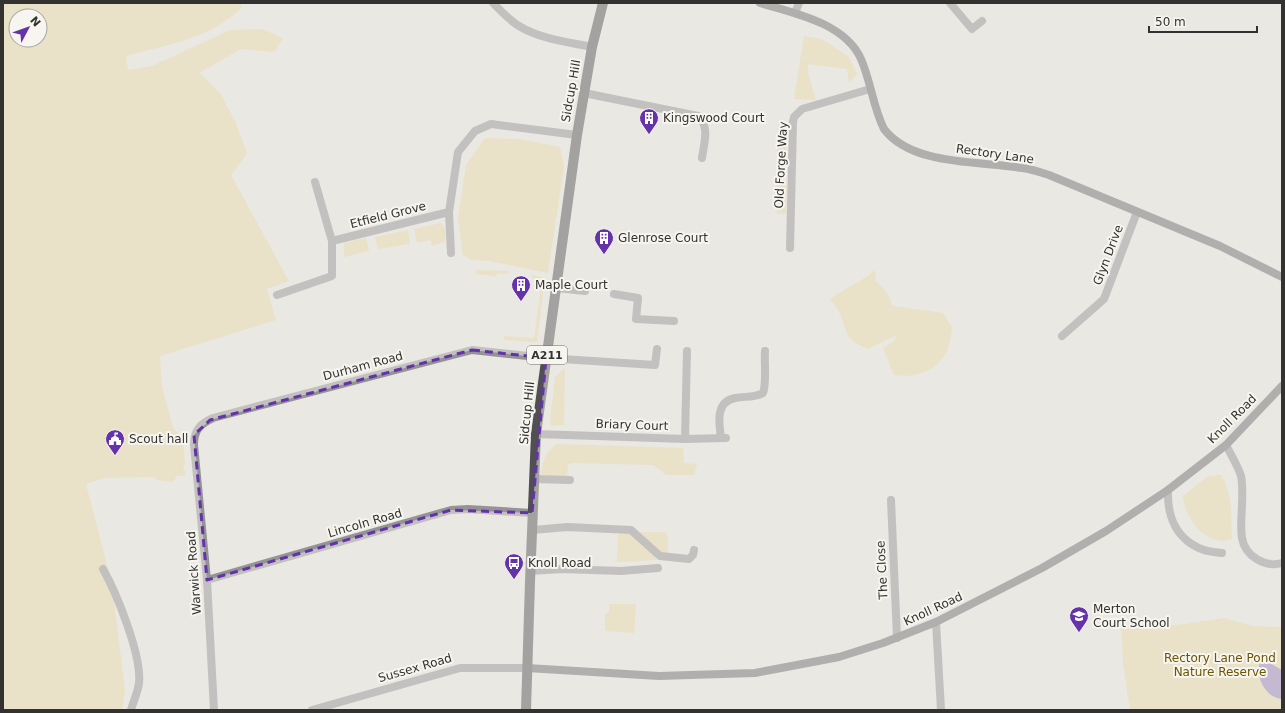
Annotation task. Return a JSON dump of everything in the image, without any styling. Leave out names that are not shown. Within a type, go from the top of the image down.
[{"type":"main road","name":"Sidcup Hill","points":[[526,710],[536,434],[577,135],[592,47],[603,3]]},
{"type":"street","points":[[493,3],[518,26],[524,29],[550,39],[592,47]]},
{"type":"street","name":"Rectory Lane","points":[[760,3],[795,13],[819,22],[849,43],[861,59],[884,129],[890,137],[903,146],[934,157],[970,163],[1023,168],[1038,172],[1092,192],[1240,255],[1282,277]]},
{"type":"street","points":[[795,13],[799,3]]},
{"type":"street","points":[[950,3],[972,29],[982,21]]},
{"type":"street","name":"Old Forge Way","points":[[790,248],[792,122],[794,117],[802,109],[870,89]]},
{"type":"street","points":[[584,93],[698,116],[703,121],[706,128],[702,158]]},
{"type":"street","points":[[451,253],[448,212],[458,152],[475,131],[491,124],[577,135]]},
{"type":"street","points":[[277,295],[332,276],[332,241],[315,182]]},
{"type":"street","name":"Etfield Grove","points":[[332,241],[448,212]]},
{"type":"street","name":"Glyn Drive","points":[[1062,336],[1104,299],[1137,212]]},
{"type":"street","points":[[557,288],[585,291]]},
{"type":"street","points":[[614,294],[638,298],[636,319],[674,321]]},
{"type":"street","name":"Durham Road","points":[[194,435],[200,426],[213,418],[472,350],[546,358],[655,365],[657,349]]},
{"type":"street","points":[[685,439],[687,351]]},
{"type":"street","name":"Briary Court","points":[[536,434],[685,439],[724,438],[719,419],[720,410],[726,402],[734,398],[757,396],[763,393],[765,386],[765,351]]},
{"type":"street","name":"Knoll Road","points":[[527,668],[659,676],[755,673],[839,657],[897,638],[936,622],[1058,559],[1106,531],[1168,490],[1226,445],[1282,386]]},
{"type":"street","name":"Warwick Road","points":[[194,435],[207,580],[214,710]]},
{"type":"street","points":[[1226,445],[1240,475],[1243,507],[1242,539],[1246,549],[1253,557],[1264,563],[1282,563]]},
{"type":"street","points":[[534,479],[570,480]]},
{"type":"street","points":[[1168,490],[1167,506],[1173,523],[1182,537],[1204,550],[1222,553]]},
{"type":"street","name":"The Close","points":[[891,500],[897,638]]},
{"type":"street","name":"Lincoln Road","points":[[207,580],[451,510],[468,509],[532,513]]},
{"type":"street","points":[[533,530],[567,527],[631,530],[660,556],[689,558],[693,555],[694,550]]},
{"type":"street","points":[[530,571],[562,569],[621,571],[658,568]]},
{"type":"street","points":[[103,569],[112,584],[133,646],[138,666],[139,684],[131,710]]},
{"type":"street","points":[[936,622],[941,710]]},
{"type":"street","name":"Sussex Road","points":[[312,710],[460,668],[527,668]]},
{"type":"highlighted area","points":[[472,350],[546,358],[532,513],[451,510],[207,580],[194,435],[210,420]]},
{"type":"green space","points":[[3,3],[240,3],[242,7],[230,18],[203,33],[173,44],[126,56],[128,70],[152,66],[230,30],[262,29],[283,38],[274,52],[241,49],[199,73],[220,93],[236,123],[247,154],[231,175],[289,281],[267,289],[276,320],[160,356],[162,387],[173,427],[183,440],[185,464],[183,466],[186,476],[177,476],[173,482],[158,480],[154,477],[105,478],[86,484],[112,584],[125,691],[122,710],[3,710]]},
{"type":"green space","points":[[804,36],[822,39],[849,57],[857,74],[849,83],[847,69],[808,64],[808,73],[816,100],[794,99]]},
{"type":"green space","points":[[778,124],[788,124],[786,162],[777,162]]},
{"type":"green space","points":[[485,138],[520,139],[560,147],[564,166],[548,273],[489,261],[471,260],[463,255],[458,218],[466,165]]},
{"type":"green space","points":[[777,180],[787,180],[786,214],[777,214]]},
{"type":"green space","points":[[441,223],[446,231],[445,241],[432,246],[431,240],[417,243],[414,229]]},
{"type":"green space","points":[[408,230],[410,244],[378,249],[375,237]]},
{"type":"green space","points":[[366,238],[369,251],[344,257],[344,243]]},
{"type":"green space","points":[[476,270],[509,271],[508,274],[497,273],[496,276],[476,274]]},
{"type":"green space","points":[[875,270],[876,281],[886,291],[893,306],[943,313],[952,327],[950,343],[947,351],[931,369],[918,374],[902,376],[894,375],[883,348],[894,341],[897,335],[868,349],[860,346],[848,335],[838,310],[830,299],[865,278]]},
{"type":"green space","points":[[532,275],[545,278],[537,342],[504,340],[504,336],[534,338],[542,280],[532,278]]},
{"type":"green space","points":[[565,368],[564,425],[551,426],[550,420],[555,377]]},
{"type":"green space","points":[[557,444],[683,448],[684,463],[697,464],[694,475],[666,475],[653,465],[571,463],[568,465],[567,477],[541,476],[547,454]]},
{"type":"green space","points":[[1221,475],[1228,490],[1232,539],[1223,541],[1214,539],[1198,529],[1192,522],[1184,505],[1183,496],[1208,476]]},
{"type":"green space","points":[[640,532],[666,532],[668,539],[668,554],[657,550]]},
{"type":"green space","points":[[618,534],[632,534],[639,539],[657,560],[617,562]]},
{"type":"green space","points":[[609,604],[636,604],[634,633],[605,631],[605,613],[609,613]]},
{"type":"green space","name":"Rectory Lane Pond Nature Reserve","points":[[1224,618],[1252,626],[1282,627],[1282,710],[1130,710],[1123,663],[1121,624],[1177,625]]},
{"type":"shaded area","points":[[1260,662],[1268,662],[1282,670],[1282,699],[1276,698],[1266,691],[1260,680]]},
{"type":"place","name":"Kingswood Court","points":[[649,135]]},
{"type":"place","name":"Glenrose Court","points":[[604,255]]},
{"type":"place","name":"Maple Court","points":[[521,302]]},
{"type":"place","name":"Scout hall","points":[[115,456]]},
{"type":"place","name":"Knoll Road","points":[[514,580]]},
{"type":"place","name":"Merton Court School","points":[[1079,633]]}]
